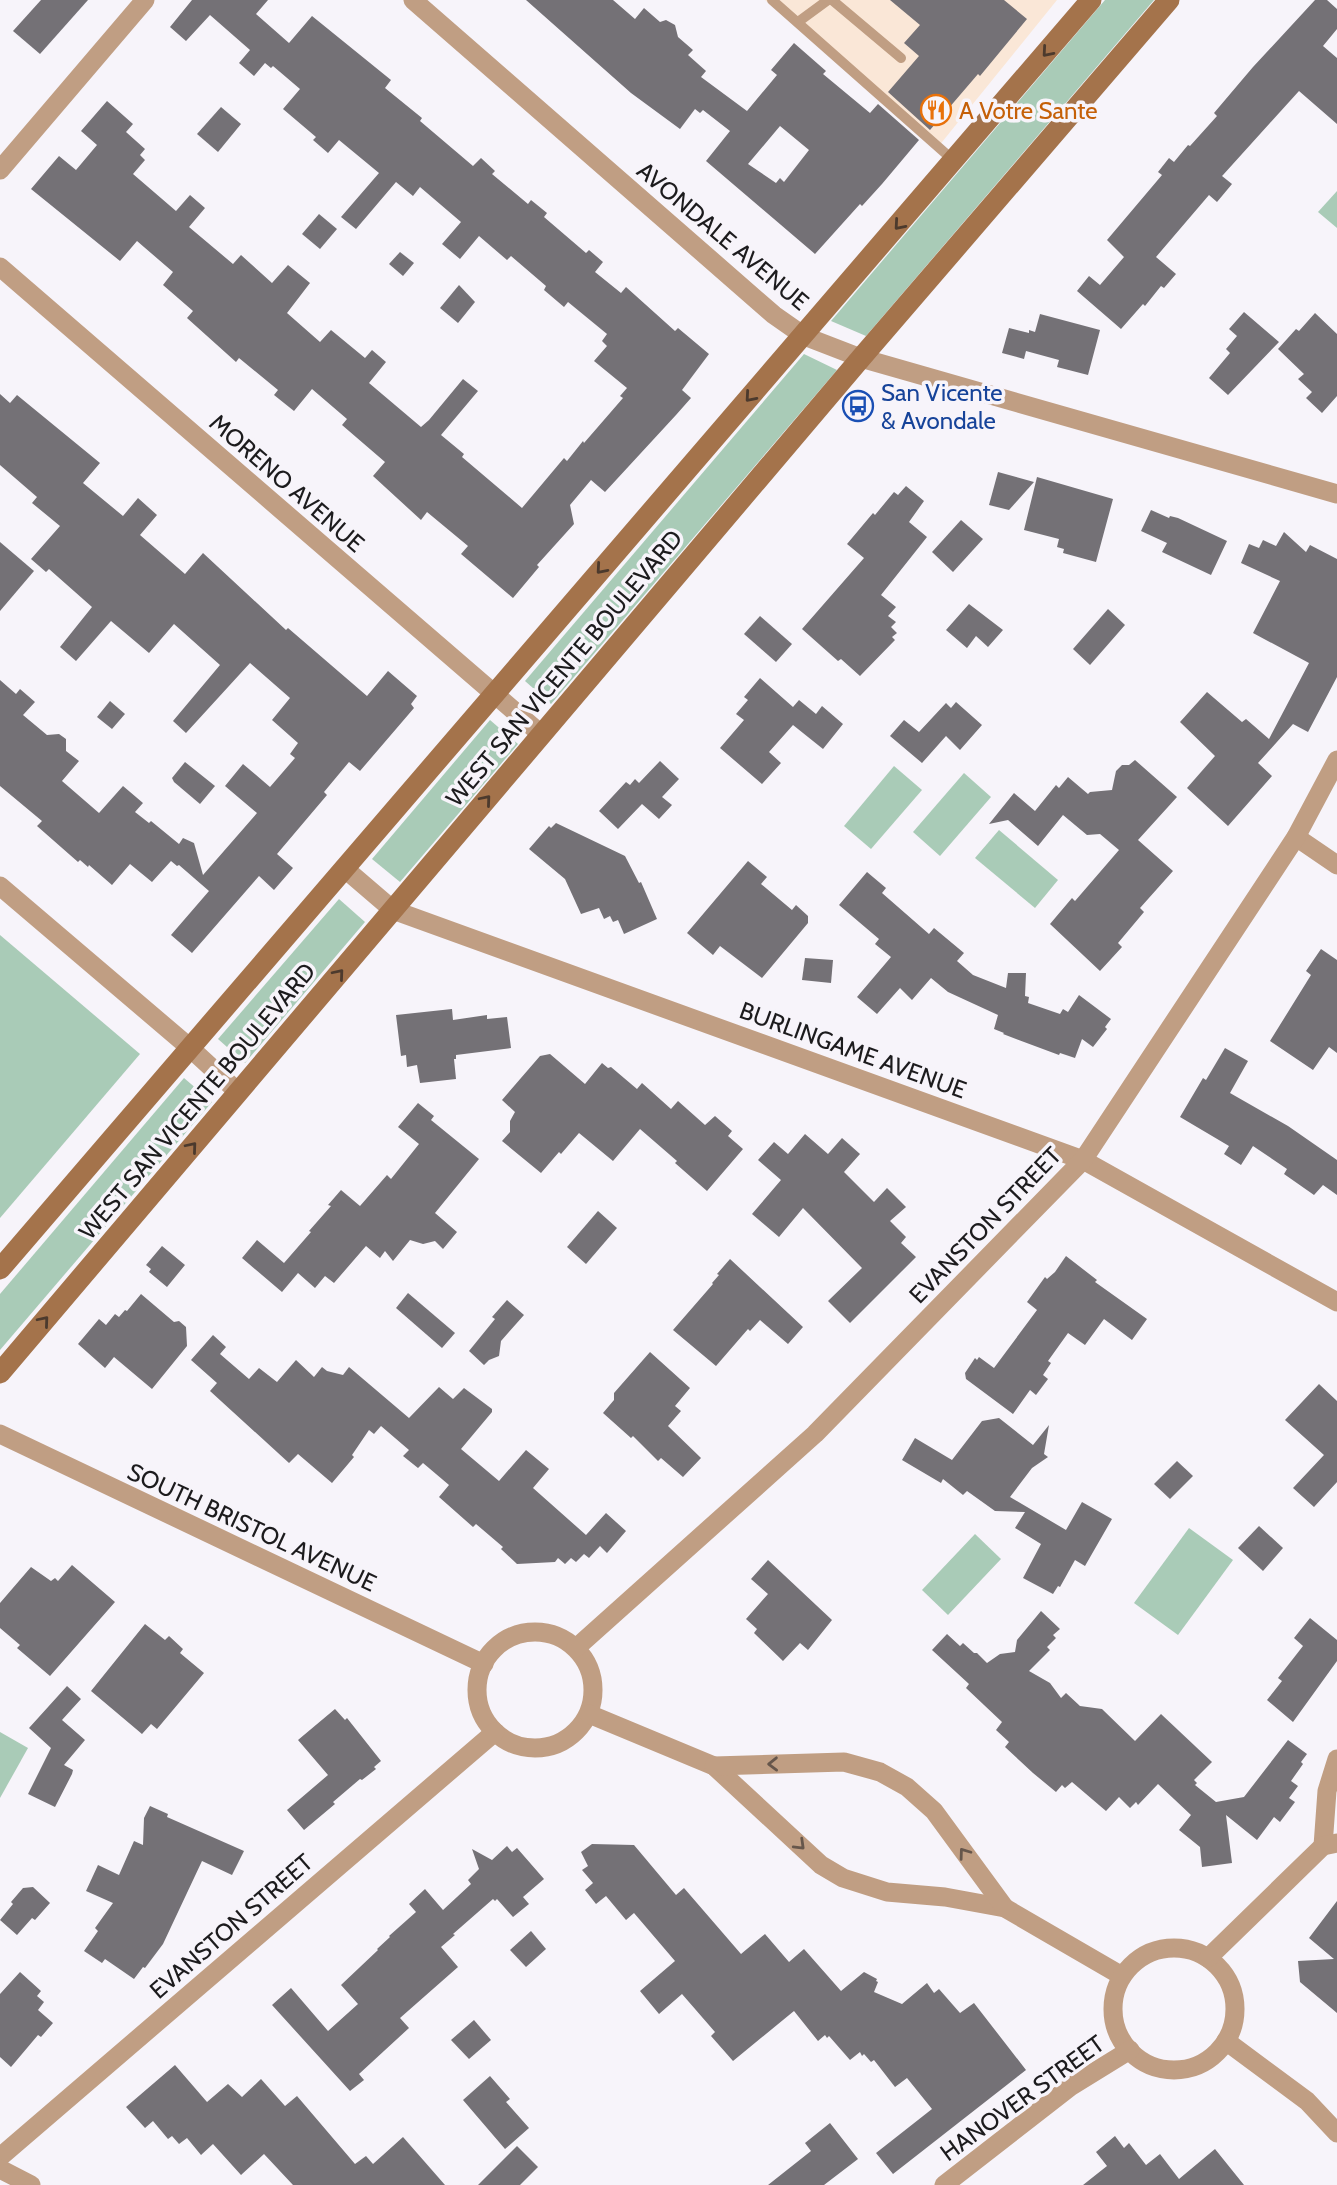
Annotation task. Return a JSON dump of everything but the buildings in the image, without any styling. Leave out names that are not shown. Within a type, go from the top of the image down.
[{"type":"main road","name":"WEST SAN VICENTE BOULEVARD","points":[[0,1269],[1091,0]]},
{"type":"main road","name":"WEST SAN VICENTE BOULEVARD","points":[[0,1373],[861,358],[1169,0]]},
{"type":"street","points":[[0,170],[145,0]]},
{"type":"street","name":"AVONDALE AVENUE","points":[[413,0],[774,315],[804,336],[861,358],[1337,494]]},
{"type":"street","name":"MORENO AVENUE","points":[[0,267],[542,735]]},
{"type":"street","name":"EVANSTON STREET","points":[[576,1648],[815,1434],[1083,1160],[1296,837],[1337,760]]},
{"type":"street","points":[[1296,837],[1337,865]]},
{"type":"street","name":"BURLINGAME AVENUE","points":[[344,868],[393,910],[1083,1160],[1337,1302]]},
{"type":"street","points":[[0,886],[238,1092]]},
{"type":"street","name":"SOUTH BRISTOL AVENUE","points":[[0,1434],[484,1664]]},
{"type":"street","points":[[526,1633],[544,1633],[561,1638],[576,1648],[587,1663],[593,1679],[589,1714],[578,1730],[564,1741],[546,1748],[528,1748],[510,1743],[495,1732],[484,1718],[478,1700],[478,1681],[484,1664],[494,1649],[509,1639],[526,1633]]},
{"type":"street","points":[[589,1714],[714,1766],[821,1865],[843,1878],[887,1892],[945,1897],[1005,1908],[1122,1976]]},
{"type":"street","name":"EVANSTON STREET","points":[[0,2157],[495,1732]]},
{"type":"street","points":[[1208,1958],[1330,1845],[1326,1791],[1337,1759]]},
{"type":"street","points":[[714,1766],[844,1762],[880,1772],[907,1787],[934,1811],[1005,1908]]},
{"type":"street","points":[[1171,1948],[1190,1950],[1208,1958],[1229,1982],[1234,1998],[1235,2014],[1226,2041],[1209,2059],[1191,2067],[1171,2070],[1152,2066],[1130,2050],[1121,2041],[1118,2033],[1112,2008],[1114,1992],[1122,1976],[1135,1961],[1152,1951],[1171,1948]]},
{"type":"street","points":[[1226,2041],[1307,2101],[1337,2133]]},
{"type":"street","name":"HANOVER STREET","points":[[944,2185],[1070,2087],[1130,2050]]},
{"type":"street","points":[[1307,2101],[1337,2109]]},
{"type":"street","points":[[0,2169],[31,2185]]},
{"type":"lane","points":[[772,0],[954,160]]},
{"type":"lane","points":[[795,20],[830,0],[901,58]]},
{"type":"shaded area","points":[[765,0],[1057,0],[938,147]]},
{"type":"green space","points":[[1105,0],[1154,0],[866,336],[831,321]]},
{"type":"green space","points":[[1337,191],[1337,228],[1318,212]]},
{"type":"green space","points":[[804,354],[837,370],[551,704],[525,681]]},
{"type":"green space","points":[[490,720],[518,744],[400,882],[372,859]]},
{"type":"green space","points":[[894,766],[922,790],[871,849],[844,826]]},
{"type":"green space","points":[[964,773],[991,797],[940,856],[913,832]]},
{"type":"green space","points":[[999,830],[1058,880],[1035,908],[975,858]]},
{"type":"green space","points":[[339,899],[365,922],[245,1063],[218,1039]]},
{"type":"green space","points":[[0,935],[140,1054],[0,1218]]},
{"type":"green space","points":[[184,1078],[212,1102],[0,1350],[0,1294]]},
{"type":"green space","points":[[1189,1528],[1233,1560],[1178,1635],[1134,1603]]},
{"type":"green space","points":[[975,1534],[1001,1559],[948,1615],[922,1590]]},
{"type":"green space","points":[[0,1732],[28,1748],[0,1798]]},
{"type":"place","name":"A Votre Sante","points":[[936,110]]},
{"type":"place","name":"San Vicente & Avondale","points":[[858,406]]}]
